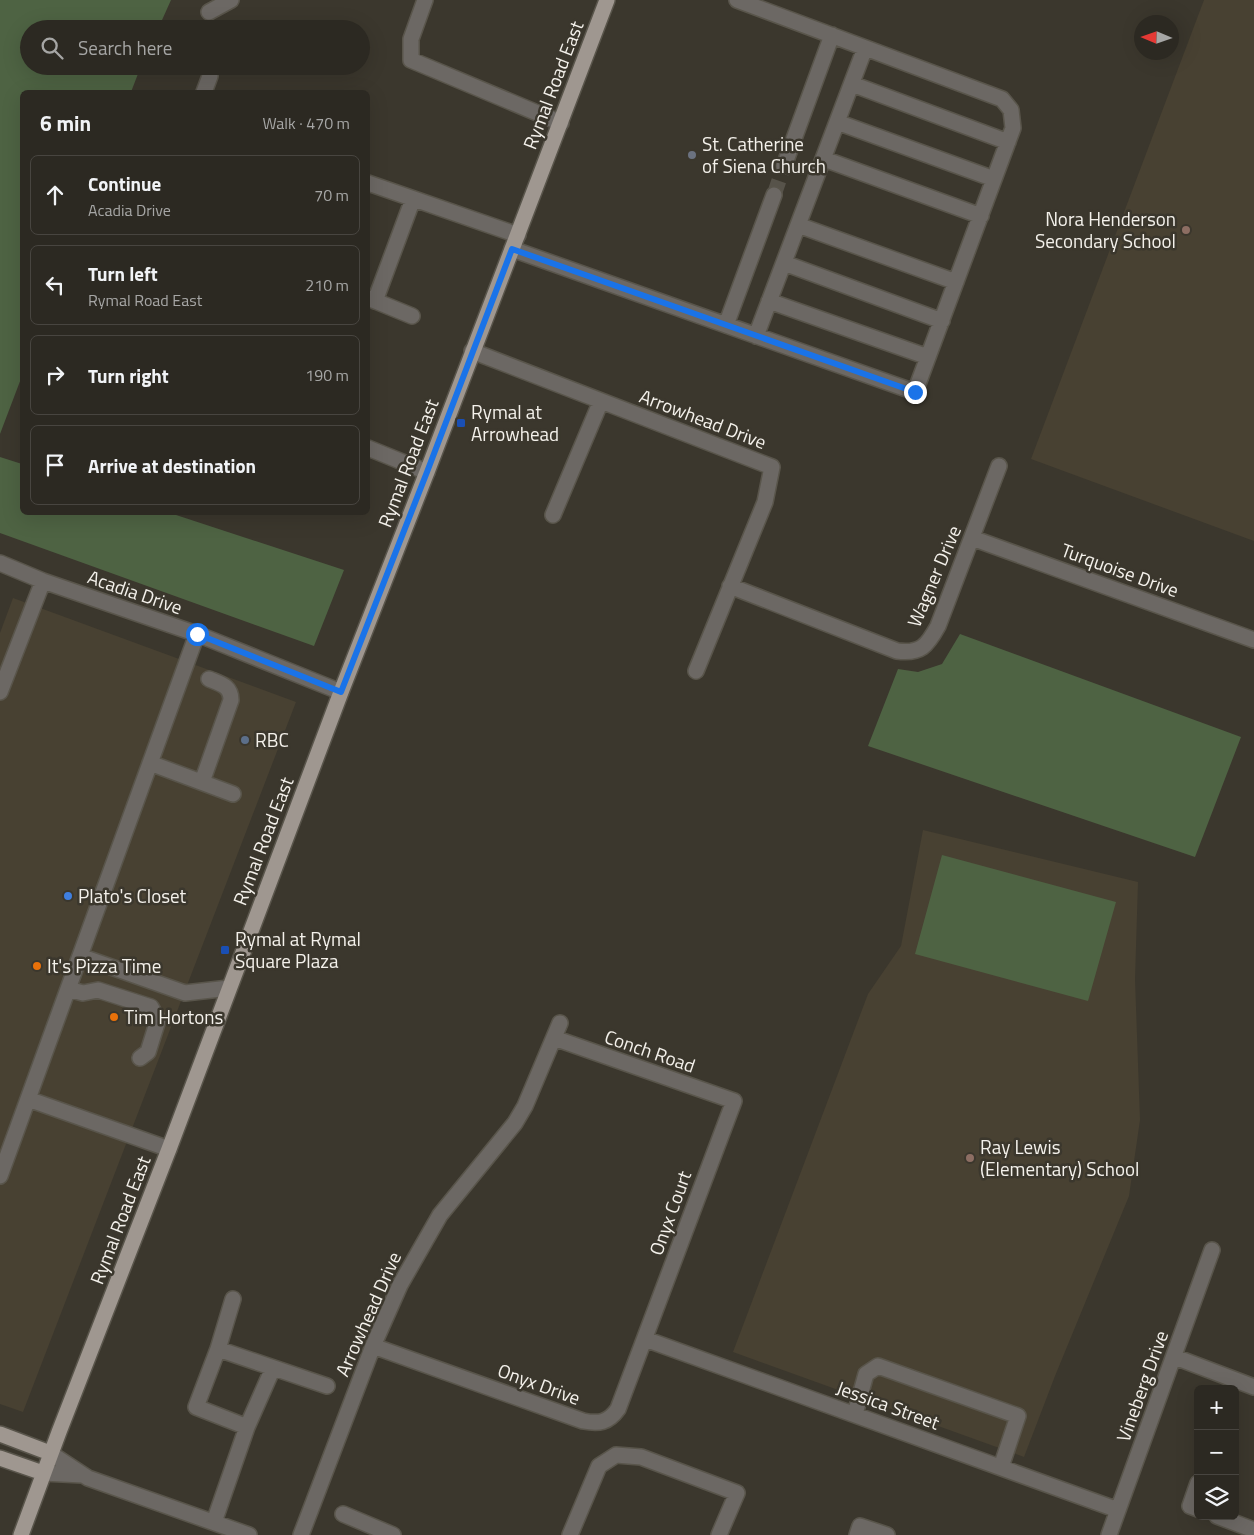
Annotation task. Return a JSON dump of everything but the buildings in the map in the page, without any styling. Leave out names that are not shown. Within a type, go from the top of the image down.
[{"type":"main road","name":"Rymal Road East","points":[[21,1535],[50,1453],[169,1149],[341,692],[607,0]]},
{"type":"main road","points":[[0,1434],[50,1453]]},
{"type":"main road","points":[[0,1458],[43,1473]]},
{"type":"street","points":[[209,12],[231,0]]},
{"type":"street","points":[[425,0],[410,39],[411,60],[561,122]]},
{"type":"street","points":[[370,184],[414,199],[515,242],[726,325],[915,392],[1013,128],[1011,110],[1002,99],[737,0]]},
{"type":"street","points":[[784,166],[832,35]]},
{"type":"street","points":[[756,336],[865,48]]},
{"type":"street","points":[[205,90],[210,76]]},
{"type":"street","points":[[852,84],[1008,142]]},
{"type":"street","points":[[837,122],[994,179]]},
{"type":"street","points":[[824,159],[981,216]]},
{"type":"street","points":[[726,325],[774,195]]},
{"type":"street","points":[[412,316],[371,299],[414,199]]},
{"type":"street","points":[[798,226],[956,282]]},
{"type":"street","points":[[784,263],[942,321]]},
{"type":"street","points":[[770,301],[928,357]]},
{"type":"street","name":"Arrowhead Drive","points":[[472,351],[772,467],[766,502],[696,671]]},
{"type":"street","points":[[553,515],[601,402]]},
{"type":"street","points":[[370,449],[427,472]]},
{"type":"street","name":"Wagner Drive","points":[[730,586],[896,651],[910,653],[922,648],[930,641],[938,626],[1000,466]]},
{"type":"street","name":"Turquoise Drive","points":[[972,538],[1254,640]]},
{"type":"street","name":"Acadia Drive","points":[[0,563],[197,634],[341,692]]},
{"type":"street","points":[[0,692],[43,580]]},
{"type":"street","points":[[0,1176],[197,634]]},
{"type":"street","points":[[202,782],[231,700],[231,693],[227,687],[209,679]]},
{"type":"street","points":[[150,763],[233,794]]},
{"type":"street","points":[[80,956],[185,993],[229,988]]},
{"type":"street","points":[[68,989],[83,993],[98,990],[151,1007],[158,1020],[148,1052],[140,1058]]},
{"type":"street","name":"Arrowhead Drive","points":[[301,1535],[388,1308],[413,1259],[440,1215],[514,1123],[534,1087],[560,1023]]},
{"type":"street","name":"Conch Road","points":[[554,1038],[734,1101]]},
{"type":"street","points":[[28,1099],[169,1149]]},
{"type":"street","name":"Onyx Court","points":[[645,1339],[734,1101]]},
{"type":"street","name":"Vineberg Drive","points":[[1109,1535],[1175,1357],[1212,1250]]},
{"type":"street","points":[[233,1299],[218,1349],[196,1408],[247,1427]]},
{"type":"street","name":"Onyx Drive","points":[[373,1346],[583,1421],[598,1423],[608,1420],[618,1409],[645,1339]]},
{"type":"street","name":"Jessica Street","points":[[645,1339],[1118,1510]]},
{"type":"street","points":[[218,1349],[327,1386]]},
{"type":"street","points":[[1175,1357],[1231,1384],[1254,1387]]},
{"type":"street","points":[[855,1414],[866,1374],[878,1366],[1009,1412],[1018,1416],[1001,1467]]},
{"type":"street","points":[[222,1528],[247,1427],[273,1368]]},
{"type":"street","points":[[50,1453],[82,1475],[222,1528],[249,1535]]},
{"type":"street","points":[[570,1535],[599,1466],[616,1455],[641,1457],[737,1493],[720,1535]]},
{"type":"street","points":[[43,1473],[82,1475]]},
{"type":"street","points":[[1194,1494],[1190,1506],[1194,1508]]},
{"type":"street","points":[[343,1514],[393,1535]]},
{"type":"street","points":[[1228,1520],[1254,1530]]},
{"type":"street","points":[[857,1535],[860,1526],[887,1535]]},
{"type":"shaded area","name":"Nora Henderson Secondary School","points":[[1204,0],[1254,0],[1254,541],[1031,459]]},
{"type":"shaded area","points":[[13,598],[296,702],[23,1412],[0,1404],[0,633]]},
{"type":"shaded area","name":"Ray Lewis (Elementary) School","points":[[923,830],[1138,882],[1135,979],[1140,1120],[1129,1196],[1024,1457],[733,1352],[868,994],[901,946]]},
{"type":"green space","points":[[0,0],[171,0],[162,20],[20,20],[20,75],[138,75],[132,90],[20,90],[20,381],[0,434]]},
{"type":"green space","points":[[0,457],[20,463],[20,515],[176,515],[344,570],[314,646],[0,533]]},
{"type":"green space","points":[[960,634],[1241,737],[1195,857],[868,746],[898,669],[918,672],[942,664]]},
{"type":"green space","points":[[942,855],[1116,902],[1088,1001],[915,954]]},
{"type":"tunnel","points":[[774,195],[784,166]]},
{"type":"place","name":"St. Catherine of Siena Church","points":[[692,155]]},
{"type":"place","name":"Nora Henderson Secondary School","points":[[1186,230]]},
{"type":"place","name":"Rymal at Arrowhead","points":[[461,423]]},
{"type":"place","name":"RBC","points":[[245,740]]},
{"type":"place","name":"Plato's Closet","points":[[68,896]]},
{"type":"place","name":"Rymal at Rymal Square Plaza","points":[[225,950]]},
{"type":"place","name":"It's Pizza Time","points":[[37,966]]},
{"type":"place","name":"Tim Hortons","points":[[114,1017]]},
{"type":"place","name":"Ray Lewis (Elementary) School","points":[[970,1158]]},
{"type":"route","points":[[197,634],[341,692],[512,249],[915,392]]}]
